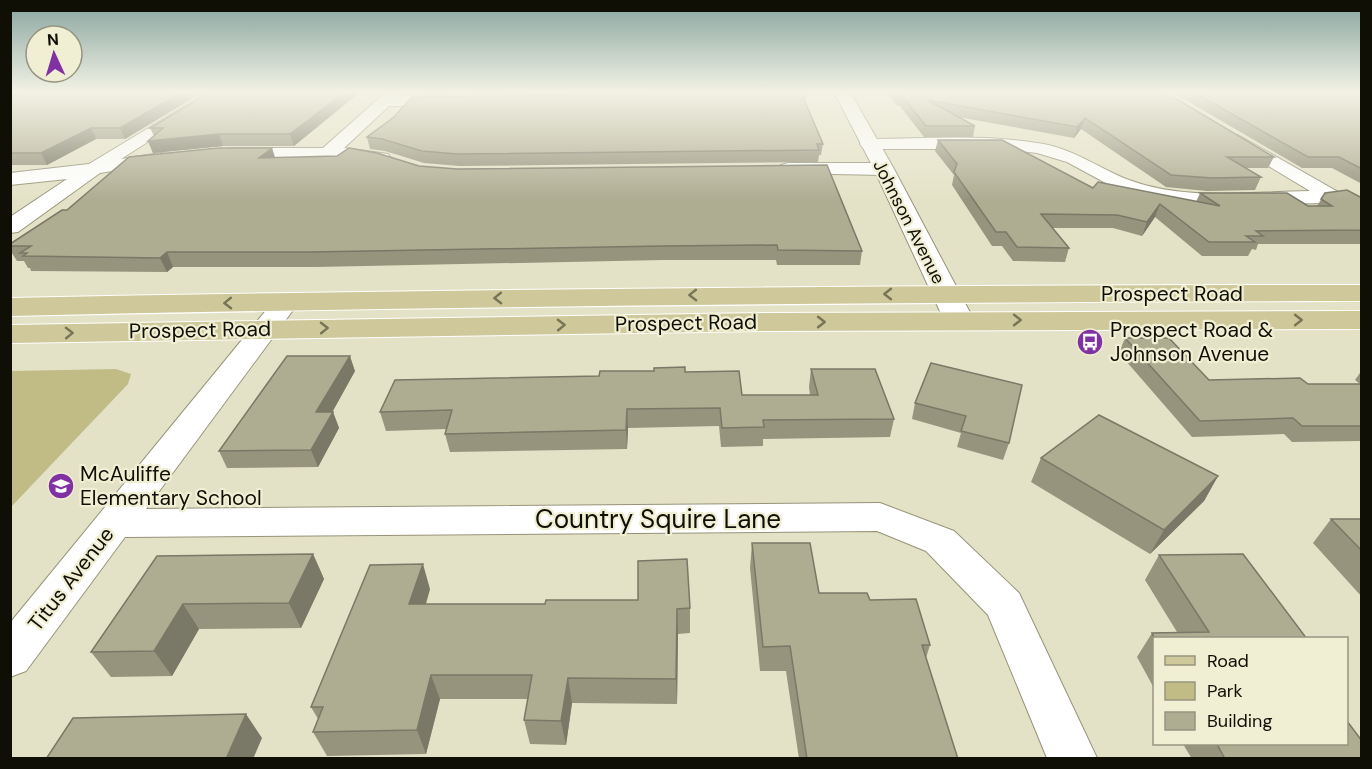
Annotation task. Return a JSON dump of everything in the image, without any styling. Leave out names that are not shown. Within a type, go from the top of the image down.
[{"type":"main road","name":"Prospect Road","points":[[10,334],[276,315],[446,298],[1362,293]]},
{"type":"main road","name":"Prospect Road","points":[[10,307],[276,315],[959,320],[1362,320]]},
{"type":"street","points":[[10,226],[93,169],[160,128]]},
{"type":"street","points":[[328,153],[356,128]]},
{"type":"street","name":"Johnson Avenue","points":[[861,128],[884,169],[959,320]]},
{"type":"street","points":[[869,144],[1004,144],[1039,148],[1073,158],[1122,184],[1168,196],[1207,199],[1333,196],[1225,133]]},
{"type":"street","points":[[214,154],[328,153],[384,158],[403,164]]},
{"type":"street","points":[[10,179],[176,157]]},
{"type":"street","points":[[774,170],[884,169]]},
{"type":"street","name":"Titus Avenue","points":[[10,657],[276,315]]},
{"type":"street","name":"Country Squire Lane","points":[[113,524],[880,517],[940,541],[1004,605],[1072,759]]},
{"type":"green space","points":[[116,369],[131,374],[128,384],[11,507],[11,371]]},
{"type":"building","points":[[10,128],[120,128],[91,128],[41,153],[10,153]]},
{"type":"building","points":[[150,128],[298,128],[290,134],[219,134],[148,141],[163,128]]},
{"type":"building","points":[[379,128],[816,128],[823,144],[817,144],[819,150],[457,154],[422,151],[367,137]]},
{"type":"building","points":[[1100,128],[1225,128],[1274,157],[1227,157],[1261,177],[1212,178],[1171,175]]},
{"type":"building","points":[[1256,128],[1362,128],[1362,169],[1339,157],[1308,157]]},
{"type":"building","points":[[938,140],[1002,140],[1093,188],[1098,182],[1220,206],[1200,193],[1287,193],[1308,206],[1332,206],[1321,199],[1325,193],[1347,190],[1362,198],[1362,230],[1256,231],[1263,236],[1246,236],[1255,242],[1209,242],[1160,204],[1147,222],[1117,215],[1041,214],[1069,248],[1017,247],[1006,232],[996,232],[954,172],[957,164]]},
{"type":"building","points":[[218,148],[272,148],[259,158],[337,156],[349,148],[377,153],[419,166],[457,169],[827,165],[862,251],[778,250],[777,245],[663,246],[167,252],[160,258],[23,256],[27,253],[20,253],[31,246],[10,246],[62,210],[67,210],[129,157]]},
{"type":"building","points":[[1125,338],[1169,338],[1209,380],[1300,378],[1308,384],[1362,384],[1362,426],[1302,426],[1293,418],[1200,421]]},
{"type":"building","points":[[287,356],[350,356],[316,412],[333,412],[311,450],[219,451]]},
{"type":"building","points":[[931,363],[1022,385],[1009,443],[961,431],[966,416],[915,403]]},
{"type":"building","points":[[685,367],[685,372],[739,371],[742,395],[818,395],[811,369],[875,369],[894,419],[763,420],[764,427],[722,428],[720,408],[627,409],[626,430],[445,434],[452,410],[380,412],[395,380],[599,376],[600,371],[654,371],[654,368]]},
{"type":"building","points":[[1099,415],[1218,476],[1164,530],[1041,458]]},
{"type":"building","points":[[1331,519],[1362,519],[1362,551]]},
{"type":"building","points":[[752,543],[810,543],[819,593],[867,593],[870,600],[916,599],[930,645],[922,645],[958,759],[807,759],[790,646],[763,647]]},
{"type":"building","points":[[313,554],[289,603],[183,604],[154,651],[91,652],[157,556]]},
{"type":"building","points":[[1243,554],[1305,637],[1154,637],[1152,633],[1209,632],[1159,555]]},
{"type":"building","points":[[687,559],[690,608],[677,609],[676,679],[568,678],[561,721],[524,720],[532,675],[431,675],[417,730],[313,732],[323,707],[311,707],[370,565],[423,564],[409,604],[545,604],[546,600],[638,600],[638,561]]},
{"type":"building","points":[[246,714],[226,759],[46,759],[73,718]]},
{"type":"building","points":[[1348,722],[1362,741],[1362,759],[1225,759],[1218,745],[1348,745]]},
{"type":"place","name":"Prospect Road & Johnson Avenue","points":[[1090,342]]},
{"type":"place","name":"McAuliffe Elementary School","points":[[61,486]]}]
